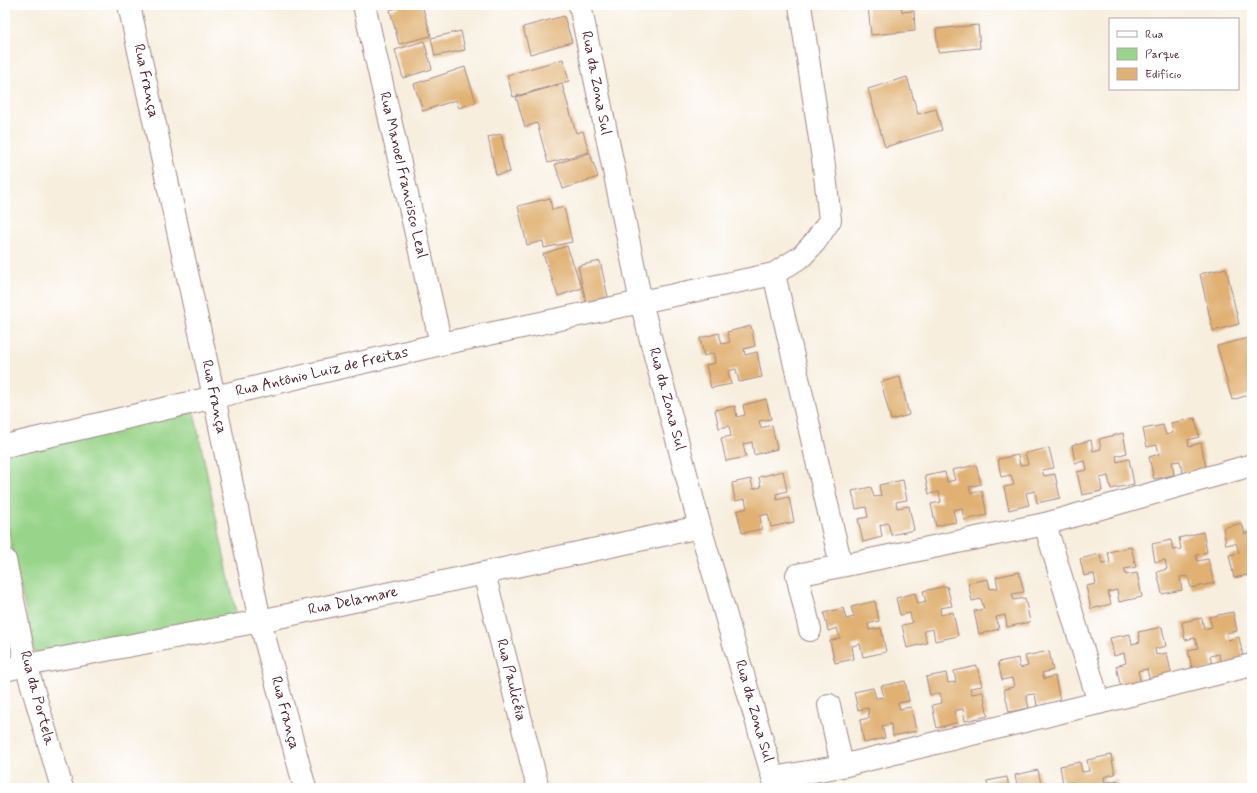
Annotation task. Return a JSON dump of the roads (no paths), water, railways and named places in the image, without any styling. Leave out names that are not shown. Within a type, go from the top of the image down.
[{"type":"street","name":"Rua França","points":[[129,5],[214,397],[260,622],[305,788]]},
{"type":"street","name":"Rua Manoel Francisco Leal","points":[[364,5],[441,344]]},
{"type":"street","name":"Rua da Zona Sul","points":[[580,5],[641,302],[700,527],[774,783]]},
{"type":"street","points":[[800,5],[824,166],[830,220],[815,242],[802,256],[774,274],[841,565]]},
{"type":"street","name":"Rua Antônio Luiz de Freitas","points":[[5,446],[441,344],[774,274]]},
{"type":"street","points":[[810,630],[797,575],[1045,524],[1252,465]]},
{"type":"street","points":[[1045,524],[1100,704]]},
{"type":"street","name":"Rua Delamare","points":[[5,670],[260,622],[700,527]]},
{"type":"street","name":"Rua da Portela","points":[[5,560],[26,665],[62,788]]},
{"type":"street","name":"Rua Paulicéia","points":[[484,573],[538,788]]},
{"type":"street","points":[[774,783],[1100,704],[1252,665]]},
{"type":"street","points":[[829,705],[842,766]]}]
